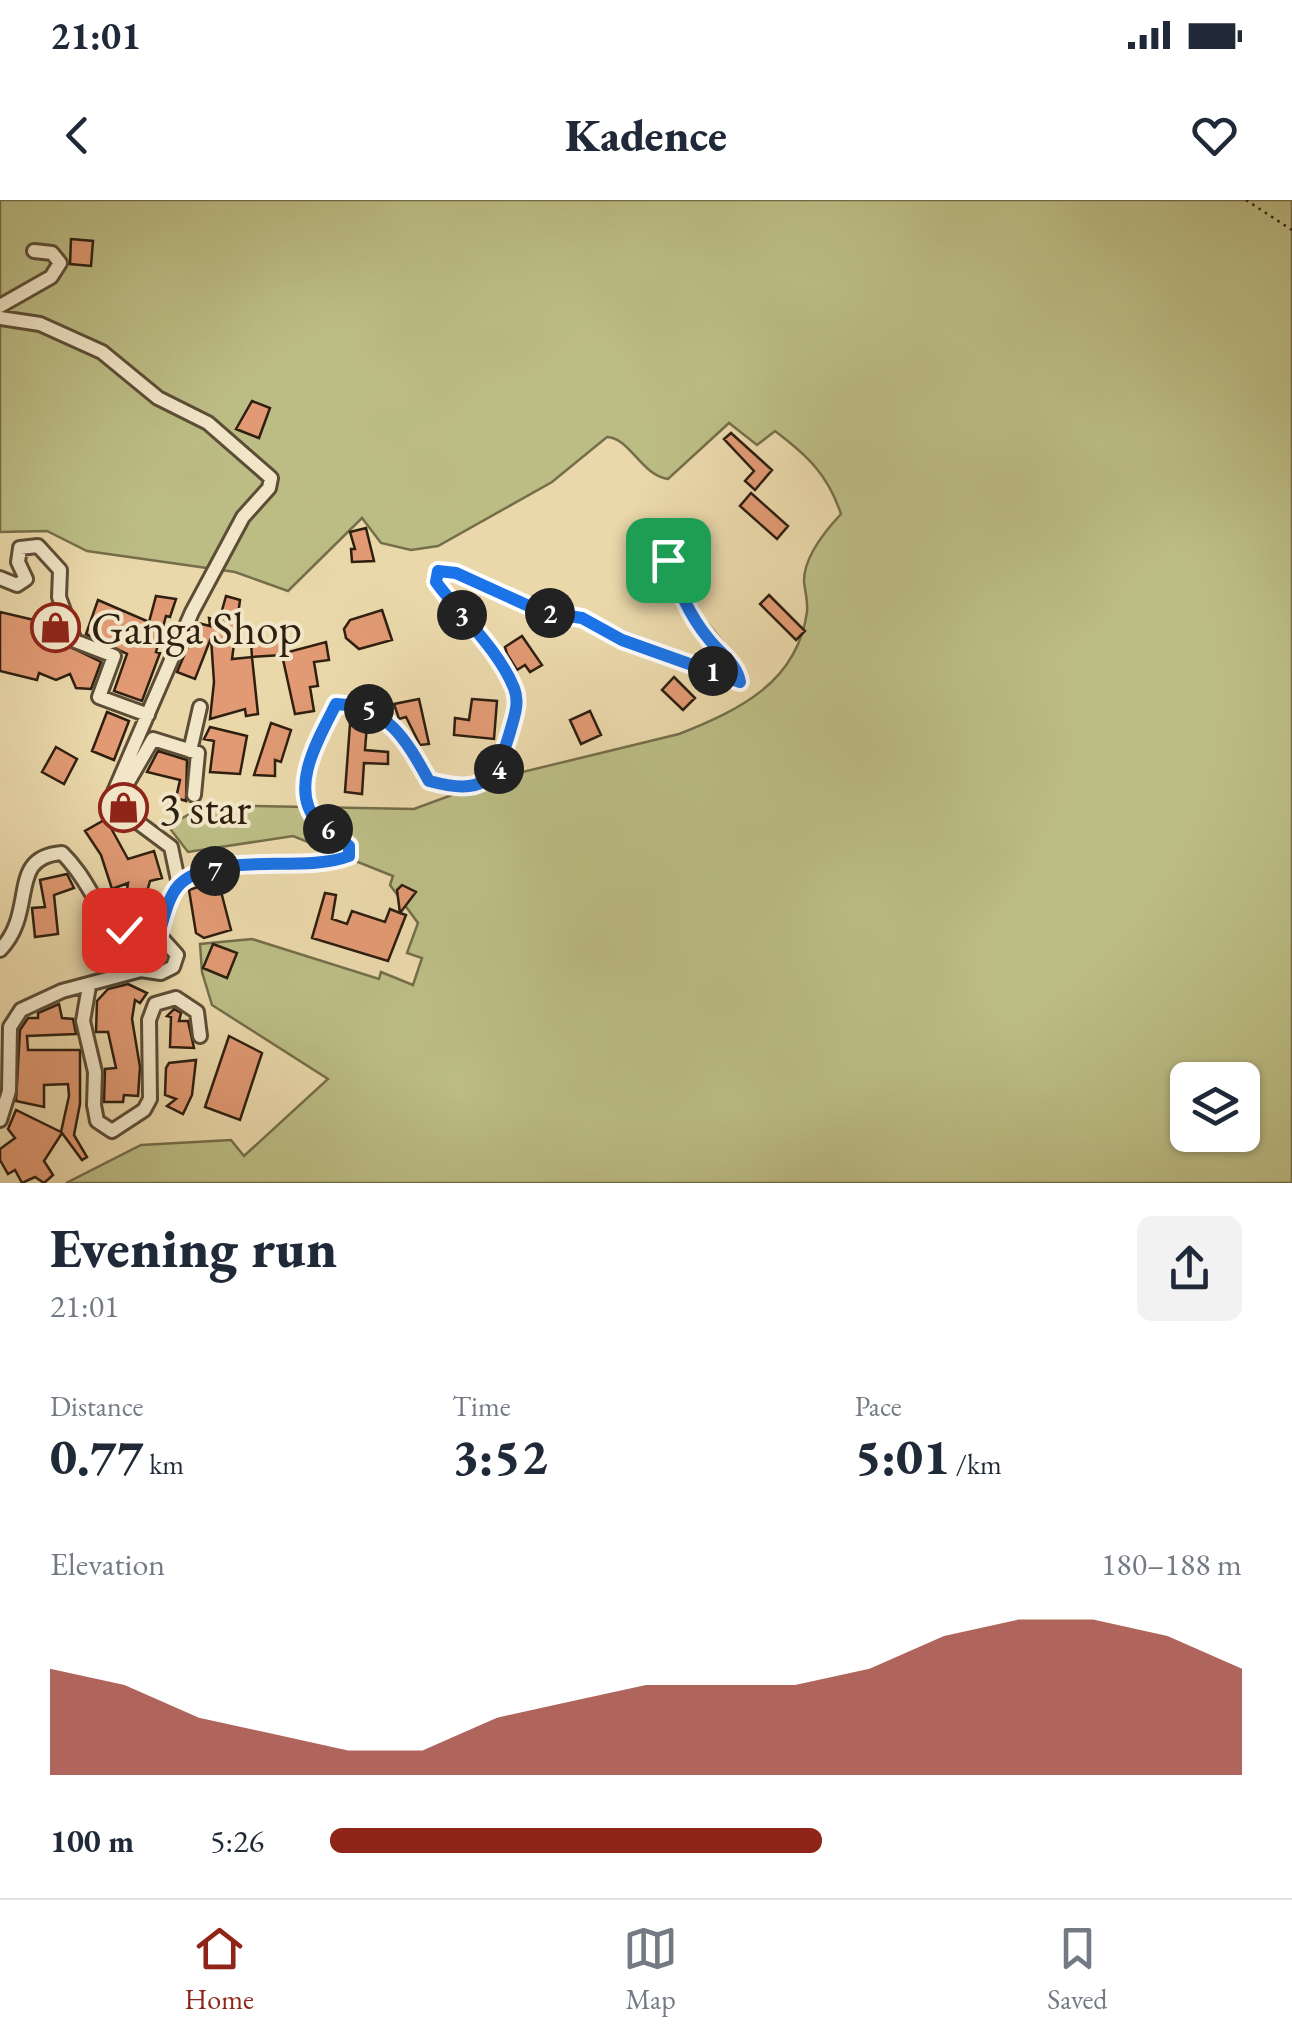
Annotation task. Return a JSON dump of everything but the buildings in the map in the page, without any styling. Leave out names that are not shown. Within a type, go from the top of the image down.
[{"type":"street","points":[[0,306],[51,276],[60,264],[52,254],[34,251]]},
{"type":"street","points":[[0,318],[20,318],[80,338],[158,398],[208,423],[271,478],[269,488],[243,517],[192,612],[114,792],[116,803],[170,847],[179,885]]},
{"type":"street","points":[[159,934],[179,885],[193,876],[221,869],[333,863],[349,856],[349,846],[317,822],[306,798],[312,752],[336,704],[358,705],[392,722],[429,781],[462,788],[490,780],[499,769],[518,703],[514,687],[436,582],[438,571],[456,573],[542,612],[582,618],[622,640],[740,682],[738,673],[689,609],[656,544]]},
{"type":"street","points":[[0,578],[16,584],[26,579],[18,562],[20,548],[38,546],[60,570],[59,597],[76,641],[114,656],[98,697],[148,716]]},
{"type":"street","points":[[190,751],[200,708]]},
{"type":"street","points":[[116,803],[153,739],[198,754],[194,795]]},
{"type":"street","points":[[0,950],[20,920],[33,860],[42,854],[62,853],[101,913],[124,930],[159,934],[177,955],[174,966],[160,973],[125,974],[62,991],[20,1010],[10,1027],[9,1091],[0,1120]]},
{"type":"street","points":[[89,986],[83,1021],[95,1072],[97,1121],[103,1127],[112,1130],[136,1116],[150,1099],[149,1020],[156,1004],[176,998],[197,1012],[200,1036]]},
{"type":"path","points":[[1246,200],[1292,230]]},
{"type":"green space","points":[[0,200],[1292,200],[1292,1183],[66,1183],[141,1145],[231,1140],[244,1156],[328,1079],[212,1005],[202,972],[200,944],[252,939],[379,979],[381,972],[413,985],[422,958],[407,953],[418,923],[390,885],[393,876],[293,836],[188,852],[168,826],[206,805],[414,809],[498,778],[679,734],[723,715],[762,691],[791,658],[807,612],[804,581],[811,554],[841,514],[823,477],[787,440],[775,431],[757,445],[729,423],[668,479],[650,471],[622,443],[607,437],[552,482],[438,546],[411,550],[381,543],[362,518],[288,591],[235,572],[87,551],[47,531],[0,532]]},
{"type":"place","name":"Ganga Shop","points":[[56,628]]},
{"type":"place","name":"3 star","points":[[124,808]]},
{"type":"route","points":[[124,930],[159,934],[179,885],[193,876],[256,864],[333,863],[349,856],[349,846],[317,822],[306,798],[312,752],[336,704],[358,705],[392,722],[429,781],[462,788],[490,780],[499,769],[518,703],[514,687],[487,646],[436,582],[438,571],[456,573],[542,612],[582,618],[622,640],[712,671],[731,682],[740,682],[738,673],[708,639],[682,597],[668,560]]}]
